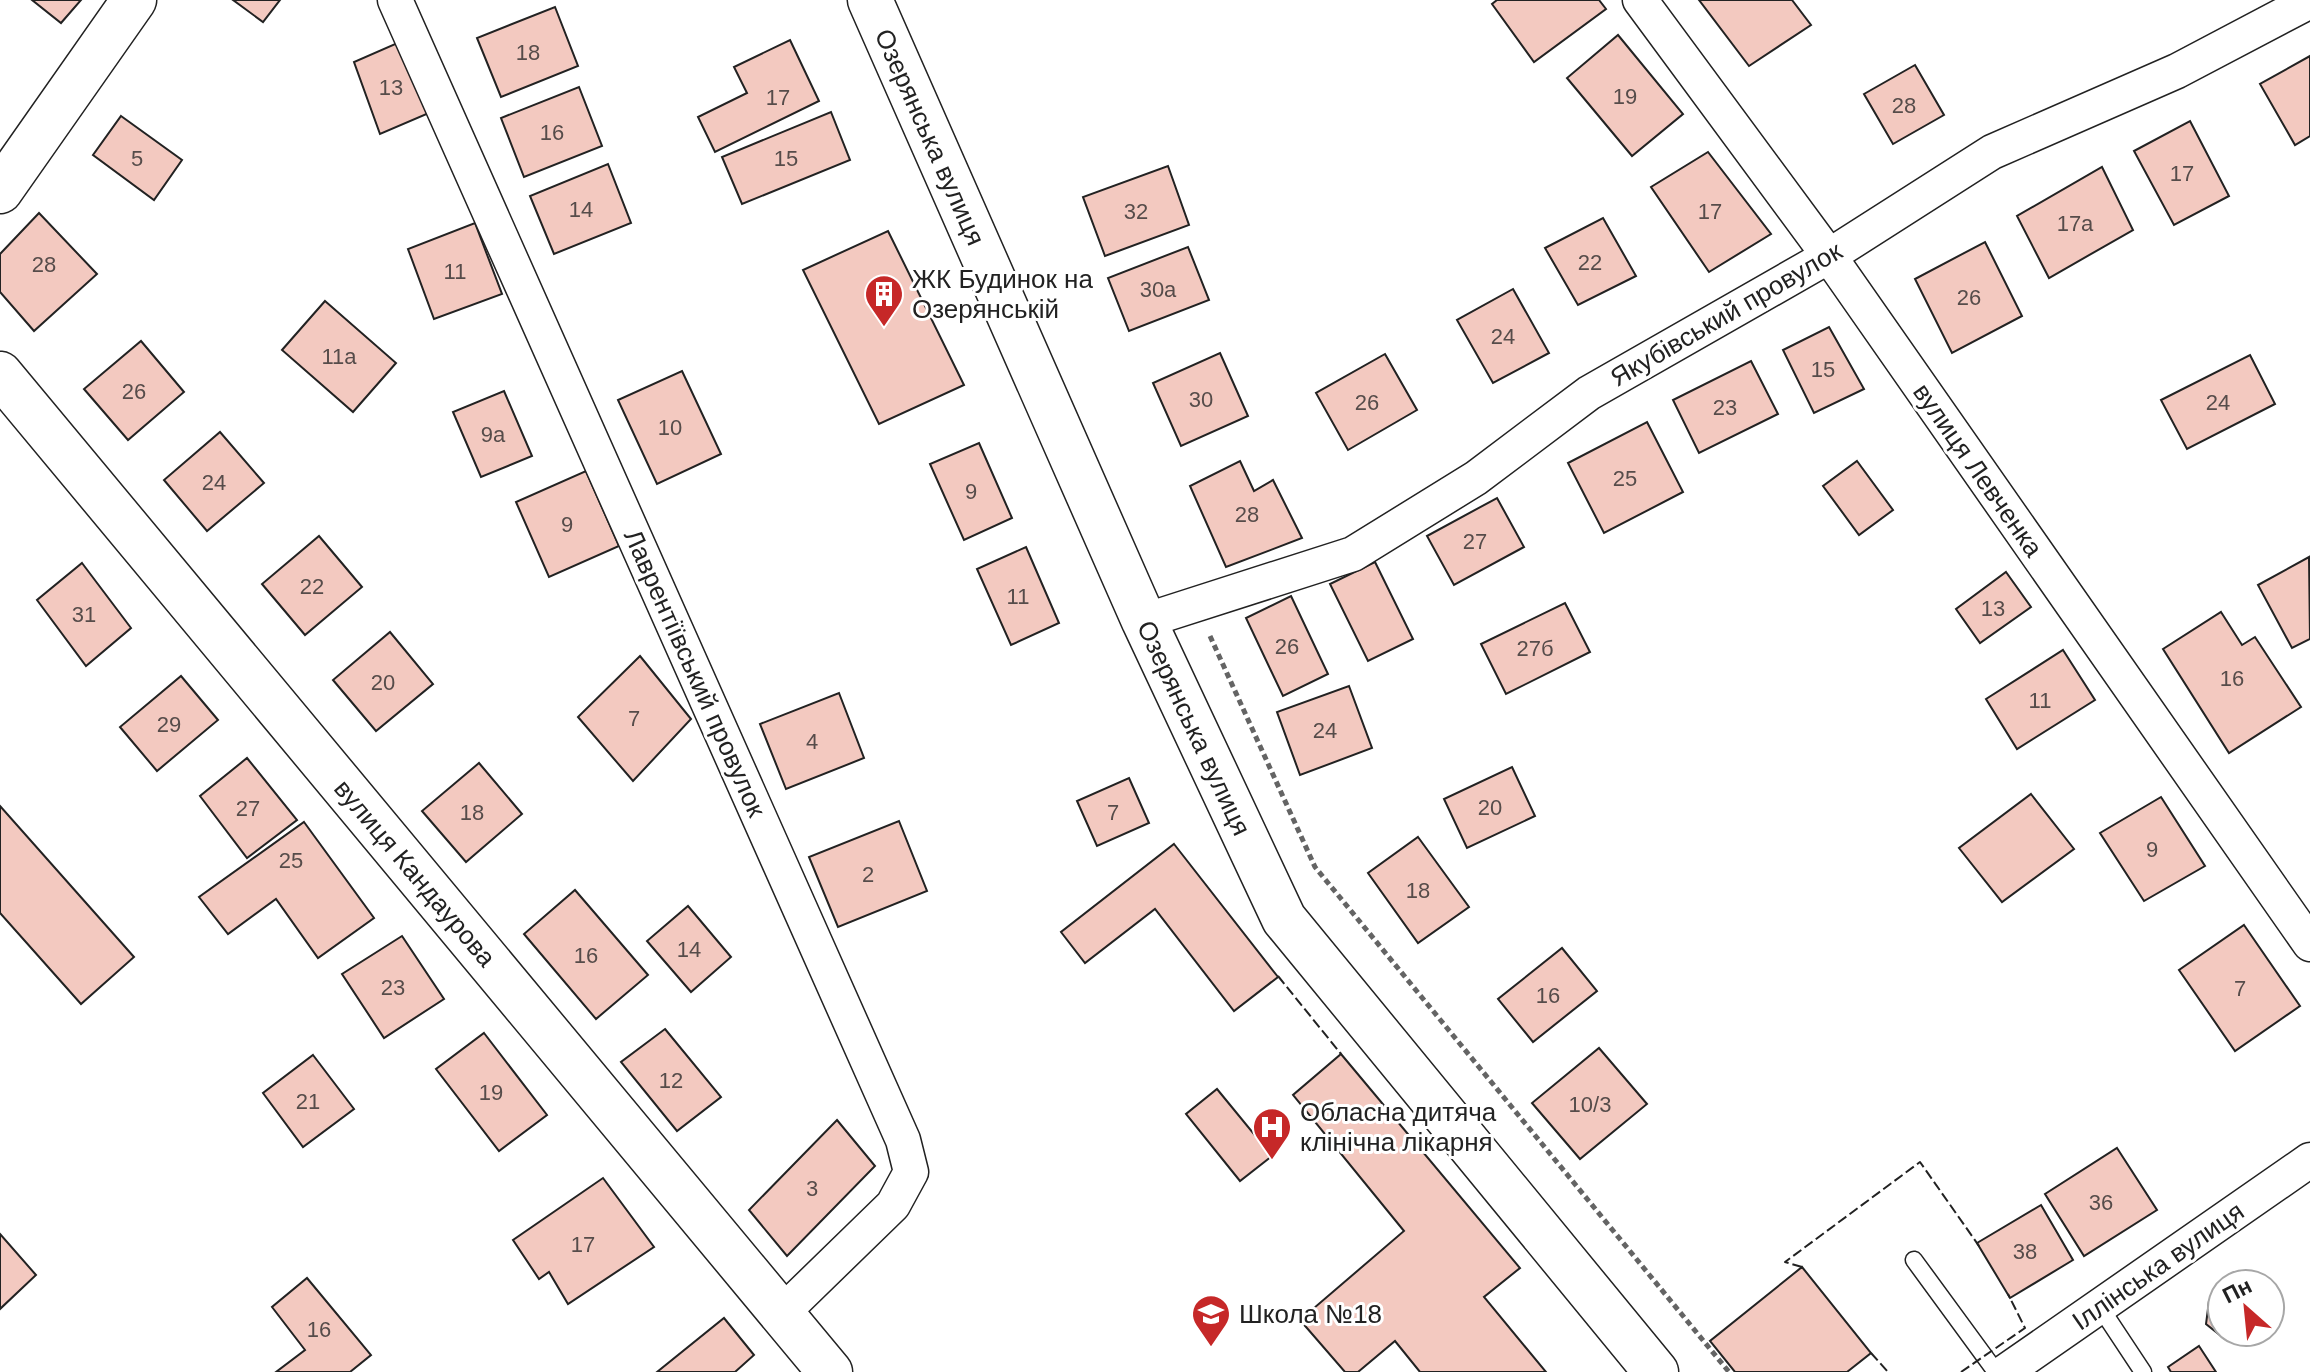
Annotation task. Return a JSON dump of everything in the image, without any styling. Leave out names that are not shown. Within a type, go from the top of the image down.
[{"type":"main road","points":[[0,191],[134,0]]},
{"type":"main road","name":"Озерянська вулиця","points":[[870,0],[1144,621],[1284,919],[1656,1372]]},
{"type":"main road","name":"вулиця Кандаурова","points":[[0,374],[830,1372]]},
{"type":"street","name":"Лаврентіївський провулок","points":[[395,0],[903,1140],[911,1172],[893,1205],[782,1313]]},
{"type":"street","name":"вулиця Левченка","points":[[1640,0],[1829,256],[2310,944]]},
{"type":"street","name":"Якубівський провулок","points":[[1144,621],[1353,554],[1476,478],[1589,393],[1829,256],[1992,152],[2177,71],[2310,1]]},
{"type":"street","name":"Іллінська вулиця","points":[[2005,1372],[2310,1160]]},
{"type":"lane","points":[[1914,1260],[1996,1372]]},
{"type":"lane","points":[[2100,1307],[2143,1372]]},
{"type":"path","points":[[1196,605],[1315,867],[1729,1372]]},
{"type":"building","points":[[32,0],[81,0],[61,23]]},
{"type":"building","points":[[233,0],[280,0],[263,22]]},
{"type":"building","points":[[1497,0],[1599,0],[1606,9],[1534,62],[1492,4]]},
{"type":"building","points":[[1699,0],[1792,0],[1811,25],[1749,66]]},
{"type":"building","points":[[555,7],[578,66],[501,97],[477,38]]},
{"type":"building","points":[[1618,35],[1683,114],[1632,156],[1567,78]]},
{"type":"building","points":[[790,40],[819,101],[715,152],[698,117],[747,93],[734,67]]},
{"type":"building","points":[[402,41],[429,113],[380,134],[354,62]]},
{"type":"building","points":[[2310,56],[2310,136],[2295,145],[2260,84]]},
{"type":"building","points":[[1915,65],[1944,115],[1893,144],[1864,94]]},
{"type":"building","points":[[579,87],[602,146],[524,177],[501,118]]},
{"type":"building","points":[[831,112],[850,160],[742,204],[722,157]]},
{"type":"building","points":[[121,116],[182,160],[154,200],[93,155]]},
{"type":"building","points":[[2190,121],[2229,196],[2174,225],[2134,151]]},
{"type":"building","points":[[1708,152],[1771,234],[1709,272],[1651,187]]},
{"type":"building","points":[[608,164],[631,223],[554,254],[530,196]]},
{"type":"building","points":[[1168,166],[1189,225],[1105,256],[1083,197]]},
{"type":"building","points":[[2102,167],[2133,230],[2049,278],[2017,216]]},
{"type":"building","points":[[39,213],[97,274],[34,331],[0,292],[0,254]]},
{"type":"building","points":[[1603,218],[1636,276],[1578,305],[1545,248]]},
{"type":"building","points":[[475,223],[502,294],[434,319],[408,249]]},
{"type":"building","name":"ЖК Будинок на Озерянській","points":[[888,231],[964,385],[879,424],[803,270]]},
{"type":"building","points":[[1985,242],[2022,316],[1952,353],[1915,279]]},
{"type":"building","points":[[1188,247],[1209,300],[1129,331],[1108,278]]},
{"type":"building","points":[[1513,289],[1549,353],[1493,383],[1457,320]]},
{"type":"building","points":[[325,301],[396,363],[353,412],[282,350]]},
{"type":"building","points":[[1829,327],[1864,389],[1814,413],[1783,350]]},
{"type":"building","points":[[141,341],[184,392],[128,440],[84,389]]},
{"type":"building","points":[[1220,353],[1248,416],[1181,446],[1153,383]]},
{"type":"building","points":[[1385,354],[1417,410],[1348,450],[1316,393]]},
{"type":"building","points":[[2250,355],[2275,404],[2187,449],[2161,400]]},
{"type":"building","points":[[1751,361],[1778,414],[1699,453],[1673,400]]},
{"type":"building","points":[[682,371],[721,454],[657,484],[618,400]]},
{"type":"building","points":[[504,391],[532,456],[481,477],[453,412]]},
{"type":"building","points":[[1647,422],[1683,492],[1604,533],[1568,463]]},
{"type":"building","points":[[220,432],[264,483],[207,531],[164,480]]},
{"type":"building","points":[[979,443],[1012,518],[964,540],[930,464]]},
{"type":"building","points":[[1240,461],[1254,491],[1273,480],[1302,538],[1226,567],[1190,486]]},
{"type":"building","points":[[1857,461],[1893,510],[1859,535],[1823,486]]},
{"type":"building","points":[[586,471],[619,546],[549,577],[516,502]]},
{"type":"building","points":[[1497,498],[1524,547],[1454,585],[1427,536]]},
{"type":"building","points":[[319,536],[362,587],[305,635],[262,584]]},
{"type":"building","points":[[1026,547],[1059,623],[1011,645],[977,569]]},
{"type":"building","points":[[2309,557],[2310,639],[2292,648],[2258,585]]},
{"type":"building","points":[[1375,562],[1413,639],[1368,661],[1330,584]]},
{"type":"building","points":[[82,563],[131,628],[86,666],[37,600]]},
{"type":"building","points":[[2006,572],[2031,607],[1980,643],[1956,609]]},
{"type":"building","points":[[1291,596],[1328,674],[1283,696],[1246,618]]},
{"type":"building","points":[[1565,603],[1590,652],[1506,694],[1481,644]]},
{"type":"building","points":[[2221,612],[2242,645],[2255,637],[2301,707],[2229,753],[2163,649]]},
{"type":"building","points":[[390,632],[433,684],[376,731],[333,680]]},
{"type":"building","points":[[2063,650],[2095,700],[2017,749],[1986,699]]},
{"type":"building","points":[[640,656],[691,719],[633,781],[578,717]]},
{"type":"building","points":[[181,676],[218,720],[157,771],[120,727]]},
{"type":"building","points":[[1349,686],[1372,748],[1300,775],[1277,712]]},
{"type":"building","points":[[839,693],[864,758],[786,789],[760,724]]},
{"type":"building","points":[[247,758],[297,820],[247,858],[200,796]]},
{"type":"building","points":[[479,763],[522,814],[466,862],[422,811]]},
{"type":"building","points":[[1512,767],[1535,816],[1467,848],[1444,799]]},
{"type":"building","points":[[1129,778],[1149,823],[1097,846],[1077,801]]},
{"type":"building","points":[[2031,794],[2074,849],[2002,902],[1959,848]]},
{"type":"building","points":[[2161,797],[2205,866],[2144,901],[2100,833]]},
{"type":"building","points":[[0,806],[134,957],[81,1004],[0,913]]},
{"type":"building","points":[[899,821],[927,891],[838,927],[809,857]]},
{"type":"building","points":[[304,822],[374,918],[318,958],[276,899],[228,934],[199,897]]},
{"type":"building","points":[[1418,837],[1469,907],[1418,943],[1368,873]]},
{"type":"building","points":[[1174,844],[1278,977],[1234,1011],[1155,909],[1085,963],[1061,932]]},
{"type":"building","points":[[575,890],[648,975],[596,1019],[524,934]]},
{"type":"building","points":[[688,906],[731,957],[691,992],[647,941]]},
{"type":"building","points":[[2244,925],[2300,1006],[2235,1051],[2179,970]]},
{"type":"building","points":[[402,936],[444,999],[384,1038],[342,974]]},
{"type":"building","points":[[1562,948],[1597,991],[1533,1042],[1498,999]]},
{"type":"building","points":[[665,1029],[721,1097],[677,1131],[621,1062]]},
{"type":"building","points":[[484,1033],[547,1115],[499,1151],[436,1069]]},
{"type":"building","points":[[1599,1048],[1647,1104],[1580,1159],[1532,1103]]},
{"type":"building","points":[[1341,1054],[1520,1268],[1484,1297],[1546,1372],[1420,1372],[1395,1341],[1358,1372],[1345,1372],[1300,1320],[1404,1231],[1293,1095]]},
{"type":"building","points":[[313,1055],[354,1109],[303,1147],[263,1093]]},
{"type":"building","points":[[1217,1089],[1272,1156],[1240,1181],[1186,1114]]},
{"type":"building","points":[[837,1120],[875,1166],[787,1256],[749,1210]]},
{"type":"building","points":[[2117,1148],[2157,1210],[2084,1256],[2045,1194]]},
{"type":"building","points":[[603,1178],[654,1247],[568,1304],[549,1272],[539,1279],[513,1240]]},
{"type":"building","points":[[2041,1205],[2073,1260],[2010,1298],[1977,1243]]},
{"type":"building","points":[[0,1234],[36,1275],[0,1309]]},
{"type":"building","points":[[1802,1267],[1871,1353],[1847,1372],[1735,1372],[1710,1341]]},
{"type":"building","points":[[307,1278],[371,1355],[350,1372],[276,1372],[305,1350],[272,1307]]},
{"type":"building","points":[[724,1318],[754,1355],[735,1372],[657,1372]]},
{"type":"building","points":[[2199,1346],[2216,1372],[2171,1372],[2168,1367]]},
{"type":"fence","points":[[1278,976],[1341,1054]]},
{"type":"fence","points":[[1802,1267],[1785,1262],[1920,1162],[1979,1246]]},
{"type":"fence","points":[[1961,1372],[2025,1328],[2008,1294]]},
{"type":"fence","points":[[1871,1353],[1888,1372]]},
{"type":"place","name":"ЖК Будинок на Озерянській","points":[[884,328]]},
{"type":"place","name":"Обласна дитяча клінічна лікарня","points":[[1272,1161]]},
{"type":"place","name":"Школа №18","points":[[1211,1348]]}]
